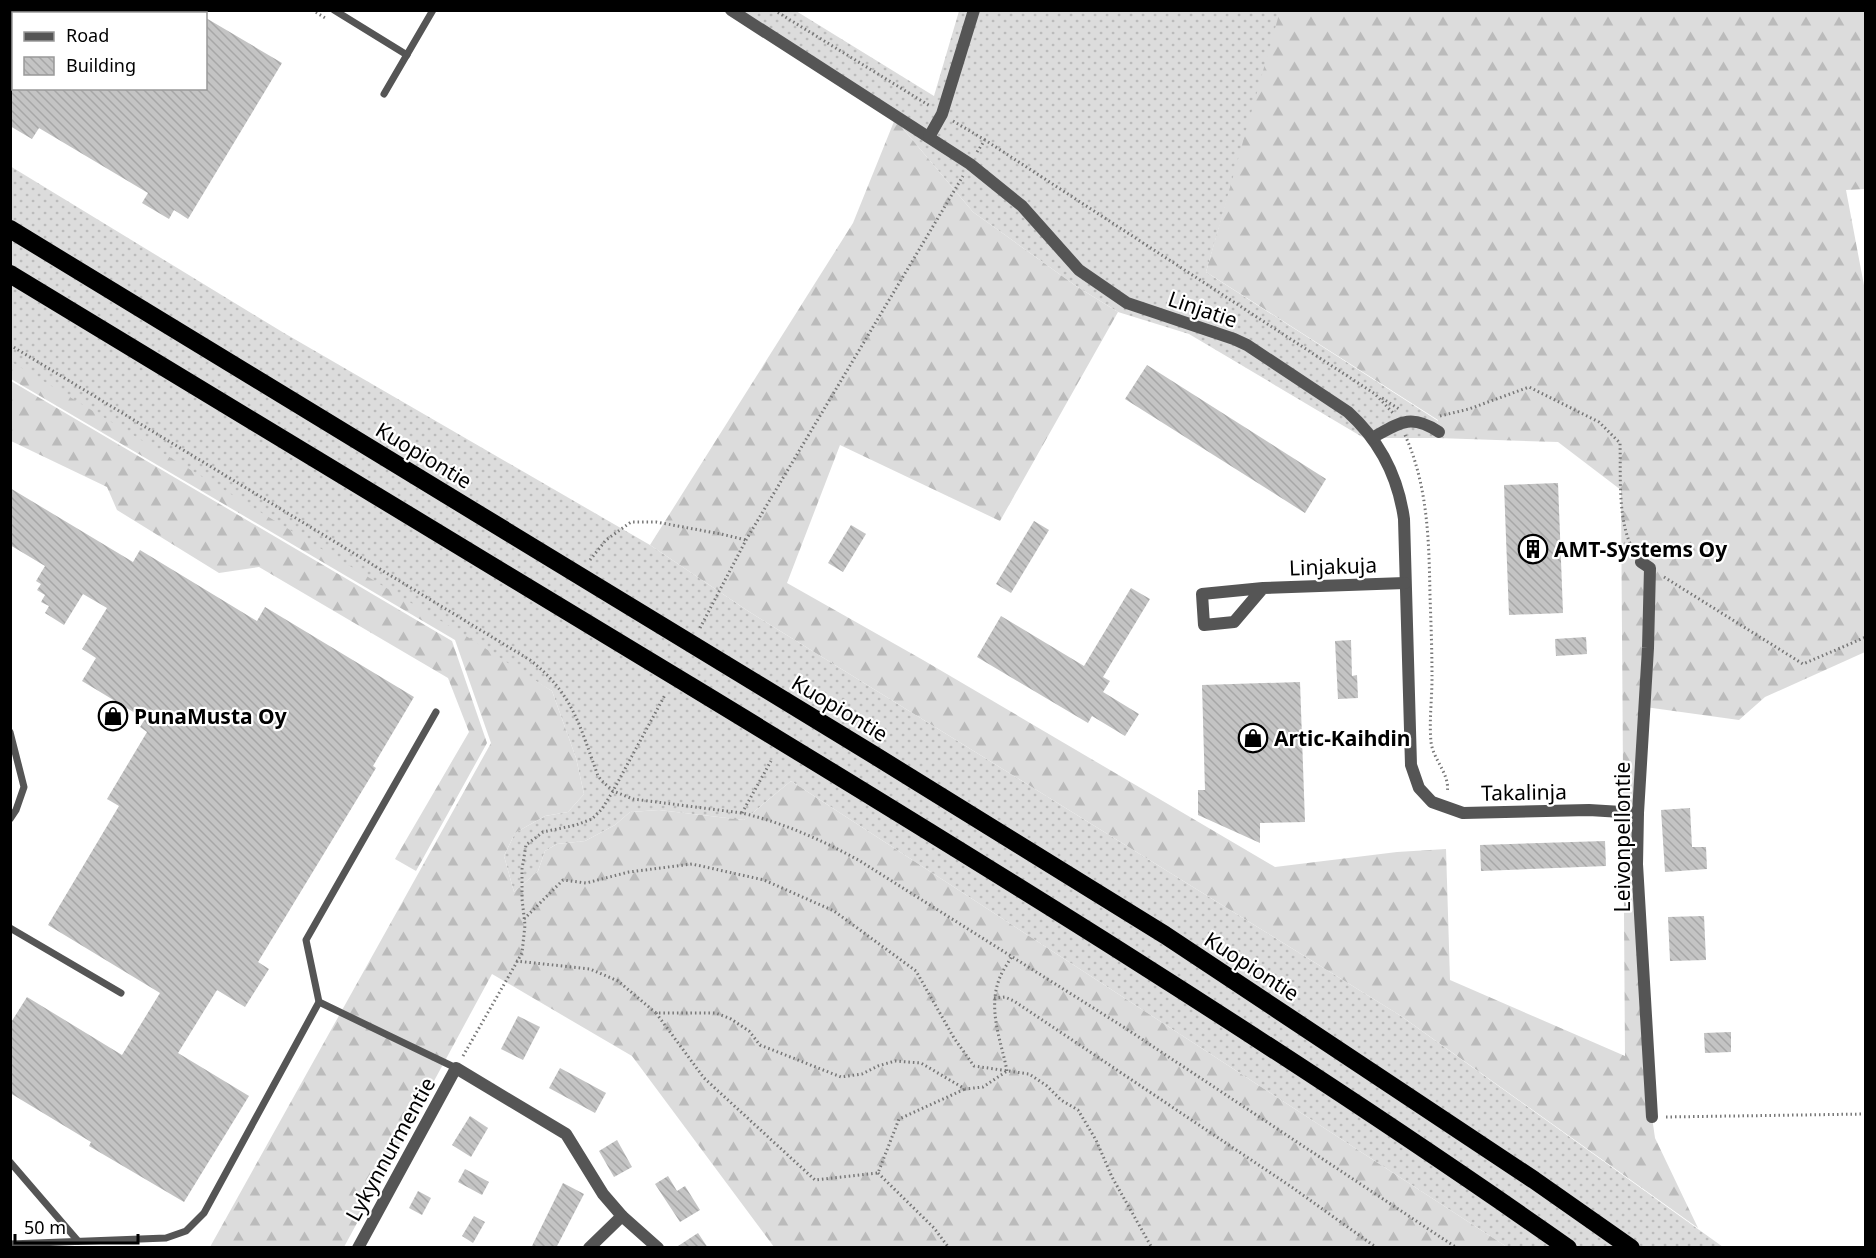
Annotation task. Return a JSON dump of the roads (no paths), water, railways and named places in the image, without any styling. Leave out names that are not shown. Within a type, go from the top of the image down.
[{"type":"highway","name":"Kuopiontie","points":[[10,229],[1165,935],[1456,1128],[1631,1248]]},
{"type":"highway","points":[[10,274],[853,784],[1137,961],[1330,1087],[1568,1248]]},
{"type":"street","name":"Linjatie","points":[[731,10],[970,164],[1022,206],[1079,270],[1128,303],[1247,345],[1348,412],[1372,438],[1392,471],[1404,519],[1411,765],[1419,788]]},
{"type":"street","points":[[928,137],[942,114],[974,10]]},
{"type":"street","points":[[1372,438],[1399,423],[1420,421],[1439,432]]},
{"type":"street","name":"Leivonpellontie","points":[[1645,565],[1648,648],[1637,864],[1652,1117]]},
{"type":"street","name":"Linjakuja","points":[[1263,588],[1234,622],[1204,625],[1202,594],[1263,588],[1405,583]]},
{"type":"street","name":"Takalinja","points":[[1419,788],[1432,802],[1462,813],[1589,810],[1638,813]]},
{"type":"street","points":[[456,1068],[566,1134],[603,1194],[622,1216],[658,1248]]},
{"type":"street","name":"Lykynnurmentie","points":[[358,1248],[456,1068]]},
{"type":"street","points":[[589,1248],[622,1216]]},
{"type":"lane","points":[[334,10],[407,55]]},
{"type":"lane","points":[[384,94],[433,10]]},
{"type":"lane","points":[[10,1244],[166,1238],[186,1231],[204,1213],[319,1002],[306,940],[436,712]]},
{"type":"lane","points":[[10,732],[19,760],[24,787],[16,810],[10,819]]},
{"type":"lane","points":[[10,928],[121,993]]},
{"type":"lane","points":[[319,1002],[456,1068]]},
{"type":"lane","points":[[10,1162],[78,1241]]},
{"type":"place","name":"AMT-Systems Oy","points":[[1533,549]]},
{"type":"place","name":"PunaMusta Oy","points":[[113,716]]},
{"type":"place","name":"Artic-Kaihdin","points":[[1253,738]]}]
